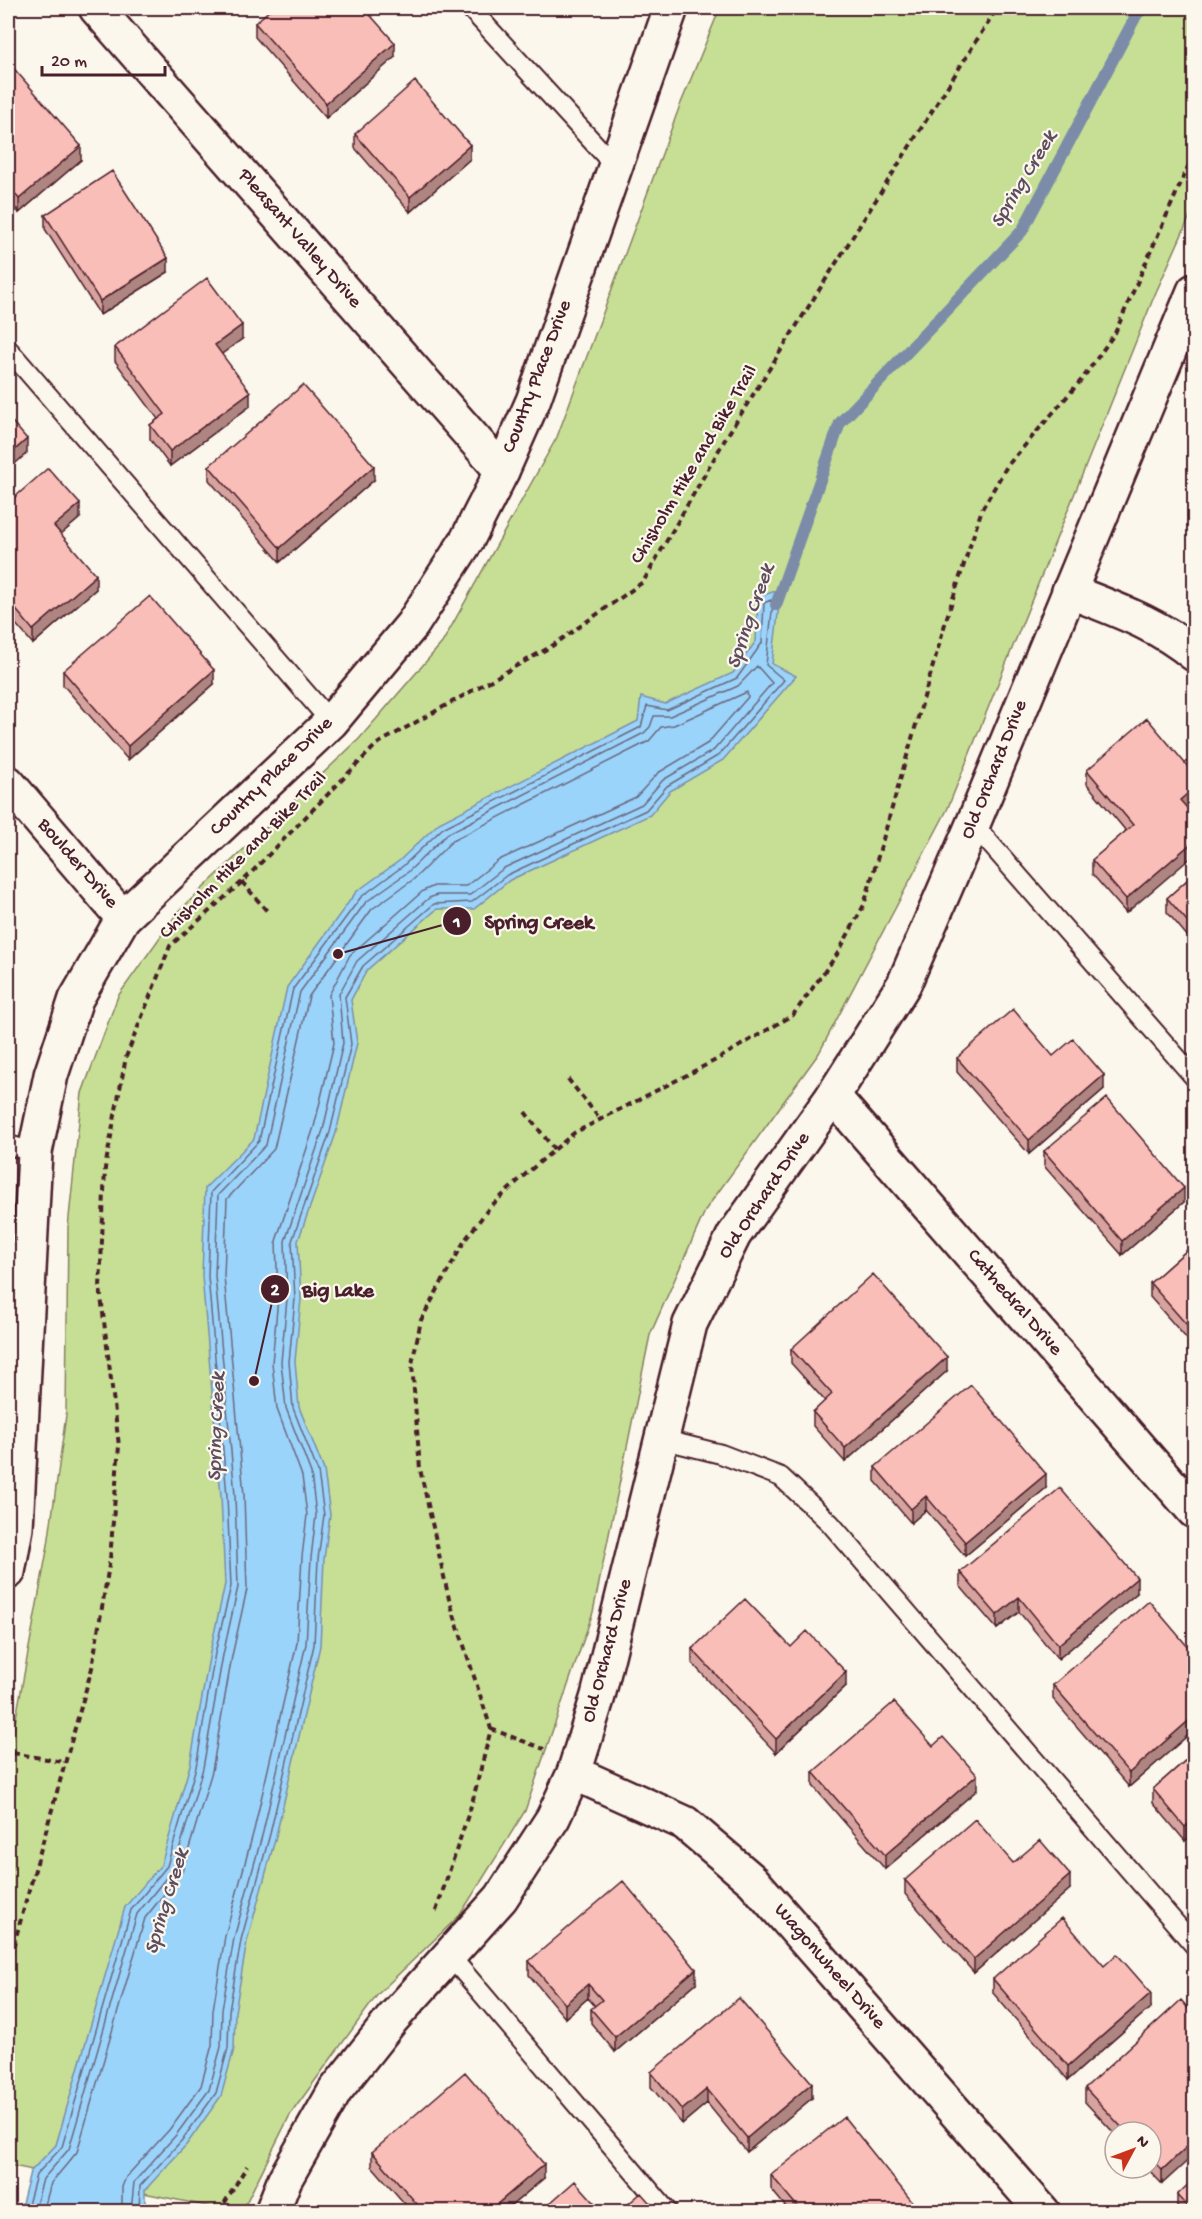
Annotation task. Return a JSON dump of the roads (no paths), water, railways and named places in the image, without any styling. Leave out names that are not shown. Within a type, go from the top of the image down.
[{"type":"street","name":"Pleasant Valley Drive","points":[[96,8],[502,471]]},
{"type":"street","name":"Country Place Drive","points":[[8,1572],[16,1528],[14,1449],[21,1148],[51,1075],[76,999],[123,918],[331,722],[412,626],[467,540],[502,471],[533,401],[671,8]]},
{"type":"street","name":"Old Orchard Drive","points":[[272,2211],[285,2179],[334,2091],[392,2019],[501,1898],[553,1818],[575,1768],[598,1696],[690,1324],[734,1235],[833,1096],[904,984],[1069,591],[1191,311]]},
{"type":"street","points":[[1069,591],[1151,623],[1175,638],[1194,654]]},
{"type":"street","name":"Boulder Drive","points":[[8,783],[123,918]]},
{"type":"street","name":"Cathedral Drive","points":[[833,1096],[1194,1511]]},
{"type":"street","name":"Wagonwheel Drive","points":[[575,1768],[685,1823],[753,1881],[1043,2211]]},
{"type":"lane","points":[[470,8],[614,165]]},
{"type":"lane","points":[[8,349],[331,722]]},
{"type":"lane","points":[[973,824],[1194,1077]]},
{"type":"lane","points":[[661,1439],[721,1454],[781,1477],[830,1523],[1194,1944]]},
{"type":"lane","points":[[450,1956],[668,2211]]},
{"type":"water","points":[[781,589],[772,664],[796,676],[723,760],[670,791],[650,815],[510,880],[474,909],[437,909],[367,970],[351,1000],[357,1043],[336,1133],[298,1241],[301,1299],[295,1361],[299,1407],[324,1470],[330,1515],[324,1559],[320,1646],[276,1836],[247,1941],[235,2012],[234,2049],[221,2096],[187,2144],[145,2190],[145,2211],[20,2211],[30,2172],[56,2145],[125,1907],[161,1865],[190,1765],[210,1652],[225,1584],[221,1496],[202,1276],[205,1188],[254,1139],[287,987],[356,892],[399,861],[439,823],[638,721],[641,697],[665,704],[733,673],[756,641],[758,597]]},
{"type":"waterway","name":"Spring Creek","points":[[776,605],[840,423],[1022,231],[1137,14],[1144,8]]},
{"type":"place","name":"Spring Creek","points":[[338,954]]},
{"type":"place","name":"Big Lake","points":[[254,1381]]}]
